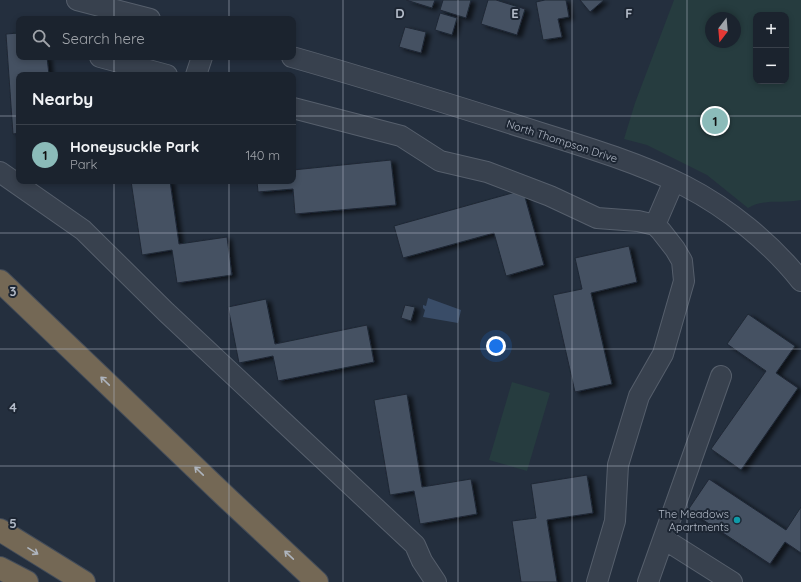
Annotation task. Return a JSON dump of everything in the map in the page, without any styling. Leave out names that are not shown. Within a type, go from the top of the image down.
[{"type":"highway","points":[[0,281],[317,582]]},
{"type":"highway","points":[[0,530],[84,582]]},
{"type":"highway","points":[[0,568],[27,582]]},
{"type":"street","points":[[77,0],[138,16]]},
{"type":"street","name":"North Thompson Drive","points":[[296,58],[381,82],[570,142],[639,166],[714,203],[751,230],[790,267],[801,281]]},
{"type":"street","points":[[111,60],[156,72]]},
{"type":"street","points":[[197,72],[201,60]]},
{"type":"street","points":[[296,109],[401,136],[440,161],[487,172],[550,196],[598,218],[638,221],[655,225],[675,249],[682,261],[684,281],[663,354],[639,396],[618,465],[615,520],[597,582]]},
{"type":"street","points":[[0,172],[16,183]]},
{"type":"street","points":[[655,225],[674,182]]},
{"type":"street","points":[[17,184],[83,230],[166,312],[415,545],[422,561],[436,582]]},
{"type":"street","points":[[648,582],[721,376]]},
{"type":"street","points":[[664,539],[732,582]]},
{"type":"green space","points":[[674,0],[801,0],[801,200],[760,203],[748,208],[707,175],[647,145],[624,139],[635,103]]},
{"type":"green space","points":[[512,382],[550,393],[527,471],[489,460]]},
{"type":"water","points":[[428,298],[461,310],[458,323],[423,317],[425,310],[423,305],[426,306]]},
{"type":"building","points":[[406,0],[435,0],[432,8]]},
{"type":"building","points":[[443,0],[471,0],[466,18],[440,10]]},
{"type":"building","points":[[488,0],[496,0],[525,9],[517,35],[481,24]]},
{"type":"building","points":[[545,0],[566,0],[569,17],[558,19],[562,37],[543,40],[536,2]]},
{"type":"building","points":[[580,0],[604,0],[590,12]]},
{"type":"building","points":[[440,13],[457,18],[452,35],[435,30]]},
{"type":"building","points":[[405,27],[426,32],[421,53],[399,47]]},
{"type":"building","points":[[16,33],[16,60],[47,60],[49,72],[16,72],[16,134],[13,134],[6,34]]},
{"type":"building","points":[[391,160],[396,205],[295,214],[293,189],[258,192],[257,184],[296,184],[296,170]]},
{"type":"building","points":[[131,184],[170,184],[179,244],[227,237],[232,275],[177,283],[172,250],[142,255]]},
{"type":"building","points":[[523,190],[544,265],[506,276],[494,233],[403,258],[394,226]]},
{"type":"building","points":[[629,246],[637,282],[591,293],[612,384],[575,392],[553,295],[582,289],[575,258]]},
{"type":"building","points":[[266,299],[275,344],[367,325],[374,362],[278,381],[273,356],[239,363],[228,307]]},
{"type":"building","points":[[405,305],[415,307],[411,321],[401,318]]},
{"type":"building","points":[[748,314],[795,346],[776,373],[798,388],[741,470],[711,449],[766,371],[727,344]]},
{"type":"building","points":[[407,394],[422,487],[471,479],[477,514],[420,524],[414,491],[390,495],[374,400]]},
{"type":"building","points":[[587,475],[593,513],[547,520],[557,582],[521,582],[512,521],[536,518],[531,484]]},
{"type":"building","name":"The Meadows Apartments","points":[[709,479],[786,530],[801,507],[801,553],[785,542],[770,564],[688,510]]},
{"type":"place","name":"Honeysuckle Park","points":[[715,121]]},
{"type":"place","name":"The Meadows Apartments","points":[[737,520]]}]
